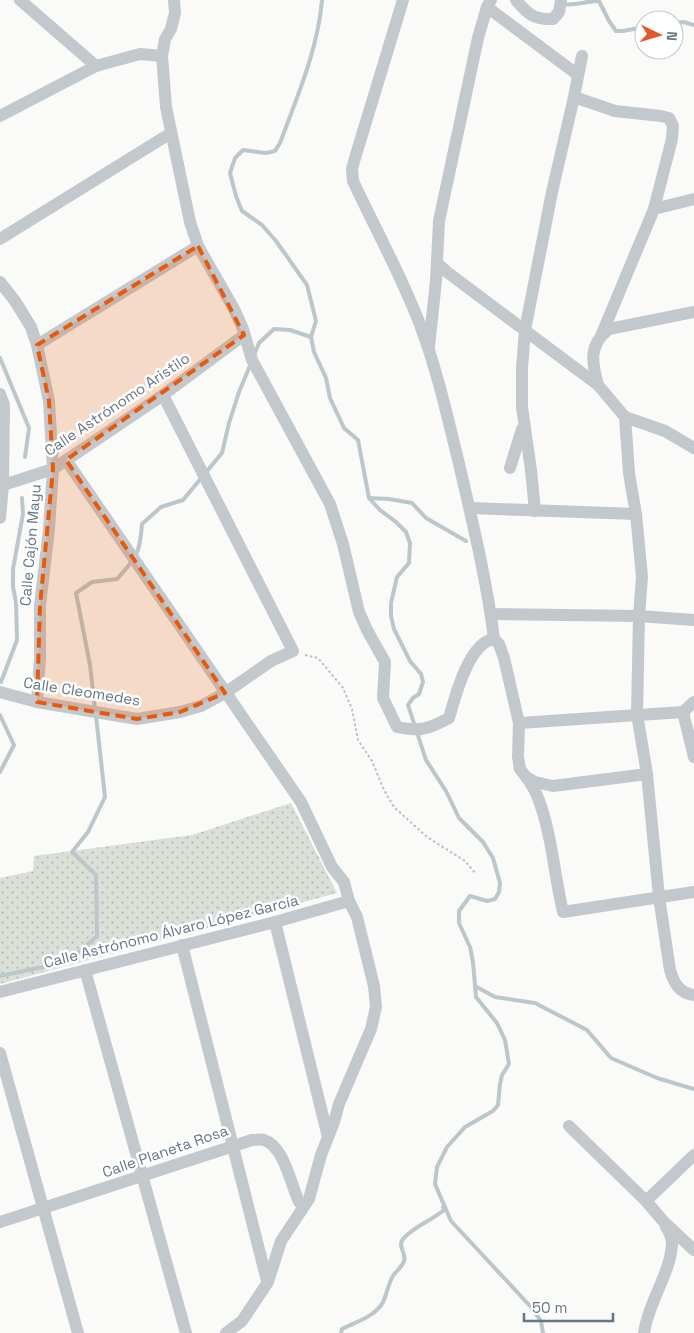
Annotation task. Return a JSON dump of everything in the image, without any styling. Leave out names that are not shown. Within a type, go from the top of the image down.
[{"type":"street","points":[[20,0],[96,66]]},
{"type":"street","points":[[174,0],[175,14],[171,29],[165,40],[162,56],[166,107],[190,222],[198,246],[234,309],[252,360],[330,504],[343,544],[359,612],[385,662],[383,698],[397,727],[409,730],[431,728],[449,718],[459,686],[472,657],[480,645],[494,639]]},
{"type":"street","points":[[403,0],[354,163],[352,181],[396,269],[419,323],[450,425],[470,508],[491,614],[494,639],[499,644],[504,658],[519,723],[518,757],[520,769],[538,796],[549,836],[563,912],[694,892]]},
{"type":"street","points":[[506,0],[520,4],[532,17],[543,19],[553,19],[559,12],[561,0]]},
{"type":"street","points":[[429,354],[439,221],[468,84],[489,4],[578,75]]},
{"type":"street","points":[[0,116],[96,66],[140,54],[162,56]]},
{"type":"street","points":[[534,510],[531,470],[524,424],[522,368],[525,330],[552,192],[582,56]]},
{"type":"street","points":[[574,97],[615,111],[669,118],[673,126],[672,139],[654,209],[601,336],[595,346],[593,360],[598,386]]},
{"type":"street","points":[[0,239],[171,133]]},
{"type":"street","points":[[654,209],[694,199]]},
{"type":"street","points":[[37,345],[198,246]]},
{"type":"street","points":[[437,263],[598,386],[625,417],[665,431],[694,448]]},
{"type":"street","points":[[434,296],[449,281],[460,282]]},
{"type":"street","name":"Calle Cajón Mayu","points":[[0,282],[15,301],[31,327],[37,345],[49,401],[53,469],[49,529],[40,606],[40,658],[37,702]]},
{"type":"street","points":[[601,336],[608,329],[694,312]]},
{"type":"street","name":"Calle Astrónomo Aristilo","points":[[2,486],[53,469],[163,395],[244,335]]},
{"type":"street","points":[[0,394],[4,405],[0,518]]},
{"type":"street","points":[[163,395],[293,651]]},
{"type":"street","points":[[625,417],[629,473],[636,514],[642,577],[639,616],[637,714],[646,774],[659,897],[670,970],[679,989],[694,995]]},
{"type":"street","points":[[510,468],[524,424]]},
{"type":"street","points":[[66,460],[301,802],[332,867],[344,882],[357,917],[374,986],[376,1007],[371,1029],[339,1104],[321,1155],[314,1185],[305,1204],[282,1241],[268,1282],[242,1321],[226,1333]]},
{"type":"street","points":[[470,508],[636,514]]},
{"type":"street","points":[[491,614],[639,616],[694,620]]},
{"type":"street","name":"Calle Cleomedes","points":[[0,692],[37,702],[137,719],[180,712],[201,706],[271,661],[293,651]]},
{"type":"street","points":[[519,723],[683,712],[694,702]]},
{"type":"street","points":[[683,712],[694,757]]},
{"type":"street","points":[[526,777],[542,785],[553,786],[646,774]]},
{"type":"street","name":"Calle Astrónomo Álvaro López García","points":[[0,992],[350,901]]},
{"type":"street","points":[[275,922],[328,1137]]},
{"type":"street","points":[[182,944],[268,1282]]},
{"type":"street","points":[[85,970],[186,1333]]},
{"type":"street","points":[[0,1053],[78,1333]]},
{"type":"street","points":[[569,1126],[694,1250]]},
{"type":"street","name":"Calle Planeta Rosa","points":[[0,1222],[252,1140],[265,1140],[274,1146],[283,1158],[298,1202],[305,1204]]},
{"type":"street","points":[[646,1201],[694,1155]]},
{"type":"street","points":[[645,1330],[670,1260],[671,1235],[664,1222]]},
{"type":"path","points":[[293,651],[318,658],[343,688],[352,709],[358,740],[372,760],[384,790],[394,807],[427,837],[465,861],[476,874]]},
{"type":"highlighted area","points":[[198,246],[244,335],[66,460],[225,693],[180,712],[137,719],[37,702],[40,606],[53,469],[49,401],[37,345]]},
{"type":"shaded area","points":[[291,803],[337,893],[0,984],[0,878],[33,871],[34,856],[192,835]]},
{"type":"waterway","points":[[322,0],[320,18],[311,55],[280,143],[275,151],[266,153],[243,150],[235,158],[230,173],[242,211],[262,225],[276,241],[307,285],[316,321],[311,337],[314,352],[326,378],[330,398],[344,428],[358,440],[369,498],[406,532],[410,543],[409,563],[397,577],[391,603],[391,616],[394,629],[410,661],[421,674],[423,682],[419,694],[408,705],[426,760],[446,791],[459,818],[483,842],[493,858],[500,883],[499,892],[495,899],[487,901],[470,896],[459,911],[459,923],[470,947],[476,997],[497,1023],[505,1040],[509,1064],[502,1075],[498,1105],[493,1111],[465,1127],[447,1147],[437,1167],[435,1184],[451,1221],[531,1307],[541,1321],[543,1333]]},
{"type":"waterway","points":[[562,4],[599,1],[616,31],[634,29]]},
{"type":"waterway","points":[[684,22],[694,25]]},
{"type":"waterway","points":[[254,355],[259,343],[274,329],[290,330],[311,337]]},
{"type":"waterway","points":[[0,358],[29,428],[25,457]]},
{"type":"waterway","points":[[95,709],[90,665],[76,593],[92,582],[117,579],[136,554],[140,542],[142,524],[161,507],[183,500],[222,453],[229,423],[251,363]]},
{"type":"waterway","points":[[1,682],[17,640],[13,569],[23,514],[22,498]]},
{"type":"waterway","points":[[369,498],[412,503],[426,518],[466,541]]},
{"type":"waterway","points":[[0,715],[14,745],[0,772]]},
{"type":"waterway","points":[[0,976],[43,967],[79,952],[97,936],[96,875],[72,852],[88,832],[105,797],[96,716]]},
{"type":"waterway","points":[[475,986],[495,997],[535,1003],[587,1030],[611,1058],[657,1078],[694,1089]]},
{"type":"waterway","points":[[341,1333],[342,1329],[365,1318],[380,1307],[391,1279],[405,1258],[401,1242],[412,1231],[444,1210],[443,1207]]}]
